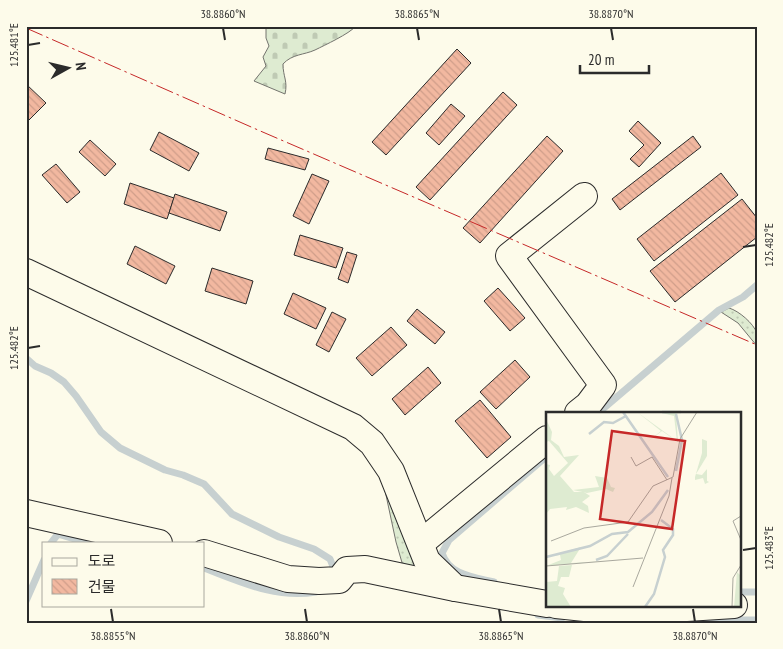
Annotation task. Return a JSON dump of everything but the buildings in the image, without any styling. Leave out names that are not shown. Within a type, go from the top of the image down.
[{"type":"street","points":[[579,412],[588,405],[603,385],[510,256],[584,196]]},
{"type":"street","points":[[26,272],[353,427],[372,444],[391,471],[427,561],[455,588]]},
{"type":"street","points":[[421,543],[546,440]]},
{"type":"street","points":[[26,513],[155,542]]},
{"type":"street","points":[[205,553],[288,579],[338,580],[347,570],[365,569],[455,588],[546,604]]},
{"type":"street","points":[[740,605],[757,606]]},
{"type":"street","points":[[566,606],[623,612],[718,606]]},
{"type":"green space","points":[[266,26],[356,26],[331,42],[311,52],[294,56],[283,64],[286,86],[285,94],[254,81],[266,66],[263,57],[269,46],[266,38]]},
{"type":"green space","points":[[729,308],[741,315],[752,325],[757,333],[757,346],[738,323],[721,312]]},
{"type":"green space","points":[[383,481],[426,567],[403,566]]},
{"type":"waterway","points":[[599,412],[719,310],[743,297],[757,285]]},
{"type":"waterway","points":[[26,358],[35,366],[51,373],[64,382],[101,432],[120,448],[165,470],[204,484],[232,514],[279,537],[314,549],[330,559],[336,574]]},
{"type":"waterway","points":[[494,582],[456,571],[445,560],[442,553],[449,540],[546,457]]},
{"type":"waterway","points":[[52,542],[58,534],[84,542]]},
{"type":"waterway","points":[[26,601],[42,565]]},
{"type":"waterway","points":[[205,568],[245,584],[273,591],[301,594],[316,592]]},
{"type":"waterway","points":[[740,592],[757,592]]},
{"type":"waterway","points":[[538,615],[562,618]]},
{"type":"waterway","points":[[679,623],[757,620]]},
{"type":"power","points":[[26,28],[757,345]]}]
